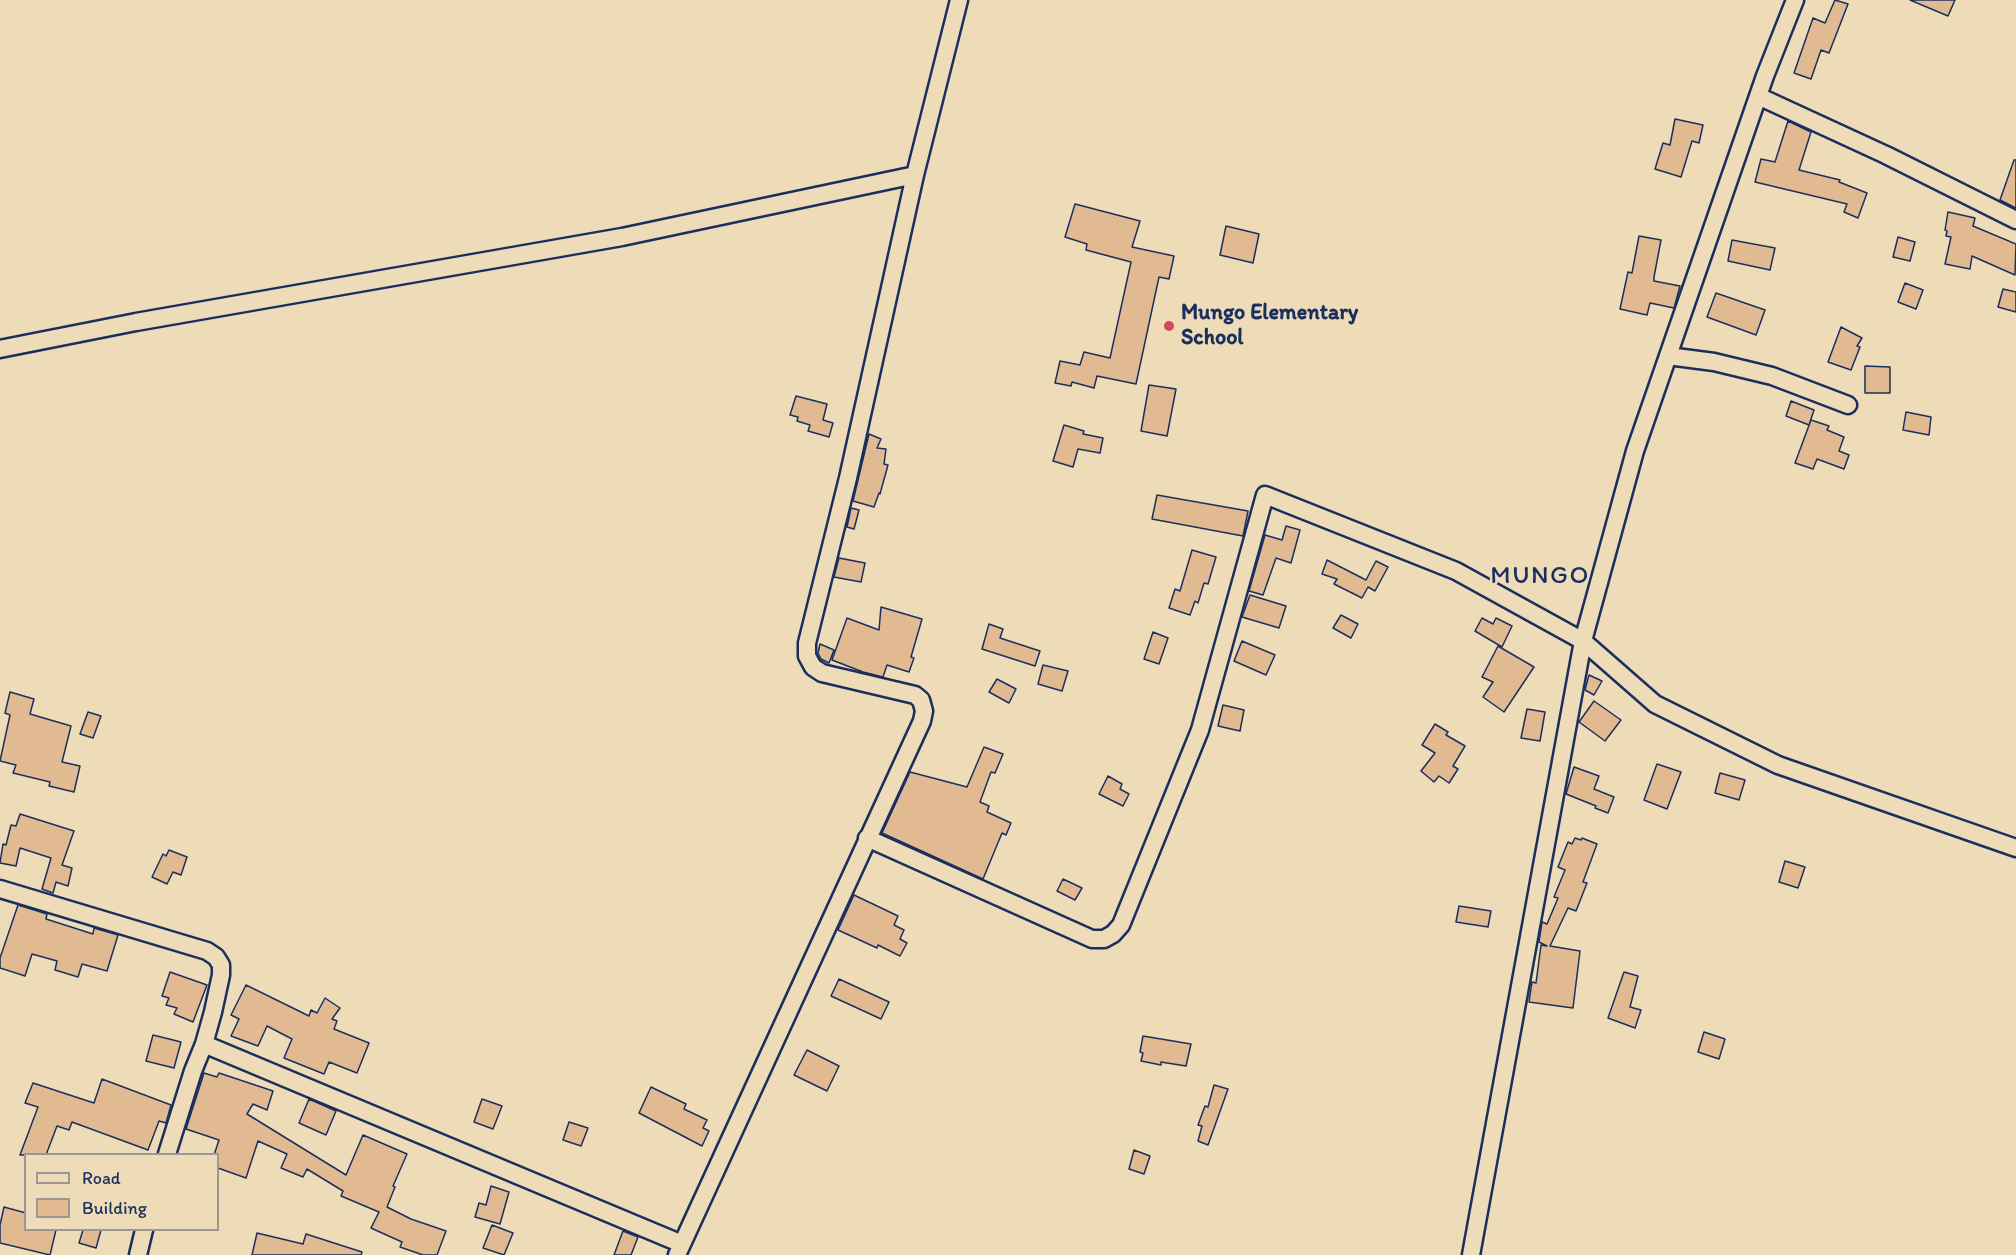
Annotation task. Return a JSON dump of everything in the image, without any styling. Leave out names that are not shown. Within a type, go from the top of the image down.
[{"type":"street","points":[[204,1044],[679,1250],[922,721],[924,711],[921,700],[915,695],[822,673],[813,667],[807,656],[807,643],[848,478],[915,175],[959,0]]},
{"type":"street","points":[[1471,1255],[1583,641],[1635,451],[1758,96],[1795,0]]},
{"type":"street","points":[[1758,96],[1886,155],[2016,220]]},
{"type":"street","points":[[0,349],[169,316],[622,237],[915,175]]},
{"type":"street","points":[[1668,356],[1714,362],[1772,376],[1848,405]]},
{"type":"street","points":[[867,838],[1092,939],[1104,939],[1113,934],[1121,925],[1200,730],[1265,495],[1456,571],[1583,641],[1655,704],[1778,765],[2016,848]]},
{"type":"street","points":[[0,889],[207,951],[216,957],[220,964],[220,975],[213,1012],[168,1153]]},
{"type":"street","points":[[138,1255],[144,1231]]},
{"type":"building","points":[[1835,0],[1848,4],[1829,53],[1821,50],[1811,79],[1794,73],[1813,18],[1825,23]]},
{"type":"building","points":[[1910,0],[1955,0],[1948,16]]},
{"type":"building","points":[[1675,119],[1703,125],[1699,143],[1692,141],[1681,177],[1655,169],[1663,143],[1670,145]]},
{"type":"building","points":[[1788,121],[1811,132],[1799,170],[1840,180],[1839,182],[1867,193],[1858,218],[1844,212],[1847,204],[1755,182],[1761,159],[1775,162]]},
{"type":"building","points":[[2014,160],[2016,160],[2016,208],[2000,200]]},
{"type":"building","points":[[1075,204],[1140,221],[1132,247],[1174,256],[1169,279],[1159,277],[1136,384],[1097,376],[1094,388],[1072,382],[1071,386],[1055,383],[1060,361],[1080,365],[1084,352],[1110,358],[1131,262],[1086,250],[1087,244],[1065,237]]},
{"type":"building","points":[[1948,212],[1975,218],[1973,226],[2016,244],[2015,275],[1972,256],[1970,269],[1945,264],[1951,237],[1946,236],[1947,231],[1945,230]]},
{"type":"building","points":[[1226,226],[1259,234],[1253,263],[1220,255]]},
{"type":"building","points":[[1639,236],[1661,240],[1654,281],[1680,286],[1674,308],[1650,303],[1647,315],[1620,309],[1628,272],[1632,273]]},
{"type":"building","points":[[1898,237],[1915,242],[1910,261],[1893,257]]},
{"type":"building","points":[[1732,240],[1775,248],[1770,270],[1728,261]]},
{"type":"building","points":[[1905,283],[1923,290],[1916,309],[1898,302]]},
{"type":"building","points":[[2003,289],[2016,292],[2016,312],[1998,307]]},
{"type":"building","points":[[1716,293],[1765,310],[1756,335],[1707,317]]},
{"type":"building","points":[[1841,327],[1862,338],[1857,346],[1860,347],[1851,370],[1828,362]]},
{"type":"building","points":[[1865,366],[1890,367],[1890,393],[1865,393]]},
{"type":"building","points":[[1149,385],[1176,389],[1167,436],[1141,431]]},
{"type":"building","points":[[796,396],[827,404],[823,420],[833,423],[829,437],[808,431],[810,425],[797,421],[798,417],[790,415]]},
{"type":"building","points":[[1791,401],[1814,410],[1809,425],[1786,416]]},
{"type":"building","points":[[1906,412],[1931,417],[1929,435],[1903,430]]},
{"type":"building","points":[[1811,420],[1829,426],[1827,430],[1844,437],[1839,451],[1849,455],[1844,469],[1817,459],[1813,469],[1795,463]]},
{"type":"building","points":[[1064,425],[1084,431],[1083,434],[1103,438],[1100,453],[1078,449],[1073,467],[1053,461]]},
{"type":"building","points":[[869,434],[881,439],[877,448],[886,449],[884,464],[888,465],[874,507],[853,501]]},
{"type":"building","points":[[1157,495],[1248,511],[1243,536],[1152,519]]},
{"type":"building","points":[[851,508],[859,510],[854,529],[847,527]]},
{"type":"building","points":[[1286,526],[1300,530],[1291,563],[1276,558],[1263,595],[1249,591],[1265,535],[1282,540]]},
{"type":"building","points":[[1192,550],[1216,557],[1208,584],[1204,583],[1198,603],[1195,601],[1190,615],[1169,608],[1175,589],[1180,591]]},
{"type":"building","points":[[839,558],[865,563],[861,582],[834,577]]},
{"type":"building","points":[[1327,560],[1366,580],[1376,561],[1388,567],[1375,591],[1368,587],[1362,598],[1334,584],[1337,579],[1322,574]]},
{"type":"building","points":[[1250,595],[1286,606],[1279,628],[1242,617]]},
{"type":"building","points":[[881,607],[922,619],[909,672],[887,665],[883,677],[832,660],[847,618],[879,630]]},
{"type":"building","points":[[1341,615],[1358,624],[1351,638],[1333,628]]},
{"type":"building","points":[[1482,618],[1493,624],[1496,618],[1512,626],[1502,647],[1475,631]]},
{"type":"building","points":[[989,624],[1003,629],[1000,638],[1040,651],[1035,666],[982,649]]},
{"type":"building","points":[[1153,632],[1168,638],[1159,664],[1144,659]]},
{"type":"building","points":[[1242,641],[1275,655],[1266,675],[1234,661]]},
{"type":"building","points":[[820,644],[834,650],[829,663],[821,659],[818,653]]},
{"type":"building","points":[[1498,646],[1534,667],[1504,712],[1483,697],[1493,682],[1482,677]]},
{"type":"building","points":[[1043,665],[1068,671],[1062,691],[1038,684]]},
{"type":"building","points":[[1589,675],[1602,681],[1594,695],[1585,690]]},
{"type":"building","points":[[997,679],[1016,689],[1009,703],[989,692]]},
{"type":"building","points":[[10,692],[34,699],[30,714],[71,726],[62,762],[80,766],[74,792],[49,786],[50,782],[13,773],[16,765],[0,761],[10,715],[5,713]]},
{"type":"building","points":[[1594,701],[1621,720],[1605,741],[1579,722]]},
{"type":"building","points":[[1223,705],[1244,710],[1240,731],[1218,726]]},
{"type":"building","points":[[1527,709],[1545,712],[1540,741],[1521,738]]},
{"type":"building","points":[[88,712],[101,716],[93,738],[80,734]]},
{"type":"building","points":[[1435,724],[1448,732],[1446,735],[1465,746],[1453,766],[1458,769],[1449,783],[1439,776],[1434,782],[1421,771],[1435,753],[1422,745]]},
{"type":"building","points":[[984,747],[1003,754],[995,773],[991,772],[980,802],[989,806],[987,812],[1011,823],[1006,835],[1002,833],[983,879],[882,833],[910,772],[967,787]]},
{"type":"building","points":[[1657,764],[1681,772],[1667,809],[1644,800]]},
{"type":"building","points":[[1574,767],[1599,776],[1594,789],[1614,797],[1608,813],[1566,794]]},
{"type":"building","points":[[1720,773],[1745,780],[1739,800],[1715,793]]},
{"type":"building","points":[[1108,776],[1122,784],[1120,789],[1129,794],[1123,806],[1099,794]]},
{"type":"building","points":[[20,814],[74,831],[62,865],[72,868],[68,886],[56,882],[53,893],[42,889],[51,858],[20,848],[16,866],[0,863],[3,844],[6,845],[11,825],[16,826]]},
{"type":"building","points":[[1575,838],[1581,840],[1582,838],[1597,844],[1583,882],[1587,883],[1576,911],[1568,908],[1550,946],[1580,951],[1573,1008],[1529,1002],[1532,982],[1536,983],[1541,945],[1547,946],[1539,942],[1542,922],[1547,924],[1558,898],[1554,897],[1565,870],[1558,867],[1568,842],[1572,844]]},
{"type":"building","points":[[169,850],[187,857],[181,875],[173,872],[167,884],[152,877],[163,854],[166,856]]},
{"type":"building","points":[[1785,861],[1805,867],[1798,888],[1779,882]]},
{"type":"building","points":[[1063,879],[1082,888],[1075,900],[1057,891]]},
{"type":"building","points":[[854,895],[898,916],[894,925],[904,930],[900,939],[907,943],[900,956],[838,930]]},
{"type":"building","points":[[18,905],[47,914],[46,919],[93,934],[94,928],[118,935],[107,971],[82,964],[78,977],[55,970],[57,961],[32,954],[25,976],[0,968],[0,958]]},
{"type":"building","points":[[1459,906],[1491,911],[1488,927],[1456,922]]},
{"type":"building","points":[[170,972],[207,985],[193,1022],[174,1014],[177,1008],[166,1005],[169,998],[162,996]]},
{"type":"building","points":[[1624,972],[1638,976],[1630,1007],[1641,1010],[1635,1028],[1608,1018]]},
{"type":"building","points":[[839,979],[889,1002],[881,1019],[831,996]]},
{"type":"building","points":[[246,985],[309,1016],[311,1010],[317,1013],[325,998],[340,1008],[332,1019],[337,1021],[334,1029],[369,1043],[357,1073],[329,1062],[324,1074],[284,1058],[292,1039],[267,1026],[258,1046],[231,1036],[239,1019],[231,1015]]},
{"type":"building","points":[[1704,1032],[1725,1039],[1719,1059],[1698,1052]]},
{"type":"building","points":[[153,1035],[181,1042],[174,1068],[146,1061]]},
{"type":"building","points":[[1143,1036],[1191,1044],[1186,1066],[1141,1061]]},
{"type":"building","points":[[807,1050],[839,1066],[827,1091],[794,1075]]},
{"type":"building","points":[[204,1073],[217,1077],[219,1073],[273,1091],[267,1110],[253,1104],[247,1114],[346,1175],[363,1135],[407,1154],[393,1186],[395,1187],[387,1207],[411,1219],[446,1231],[437,1255],[423,1255],[400,1247],[402,1242],[371,1228],[379,1212],[341,1196],[343,1191],[307,1169],[303,1177],[281,1168],[287,1154],[258,1141],[246,1178],[219,1168],[219,1153],[215,1153],[219,1140],[186,1129]]},
{"type":"building","points":[[102,1079],[171,1105],[166,1123],[159,1121],[148,1150],[72,1122],[69,1130],[57,1126],[47,1153],[20,1155],[38,1107],[25,1103],[33,1083],[94,1103]]},
{"type":"building","points":[[1214,1085],[1228,1089],[1208,1145],[1198,1141],[1202,1126],[1198,1125],[1205,1106],[1208,1107]]},
{"type":"building","points":[[651,1087],[686,1104],[684,1109],[707,1120],[703,1128],[709,1131],[702,1146],[639,1113]]},
{"type":"building","points":[[309,1099],[336,1111],[326,1135],[299,1123]]},
{"type":"building","points":[[482,1099],[502,1106],[493,1129],[474,1122]]},
{"type":"building","points":[[569,1122],[588,1128],[581,1146],[563,1140]]},
{"type":"building","points":[[1134,1150],[1150,1156],[1144,1174],[1129,1169]]},
{"type":"building","points":[[491,1186],[509,1192],[500,1224],[475,1217],[479,1203],[486,1205]]},
{"type":"building","points":[[4,1207],[24,1212],[24,1231],[56,1231],[50,1255],[0,1243],[0,1225]]},
{"type":"building","points":[[492,1225],[513,1233],[504,1255],[483,1248]]},
{"type":"building","points":[[83,1231],[101,1231],[96,1248],[79,1243]]},
{"type":"building","points":[[623,1231],[638,1237],[631,1255],[614,1255]]},
{"type":"building","points":[[257,1233],[303,1244],[306,1234],[362,1252],[361,1255],[252,1255]]},
{"type":"place","name":"Mungo Elementary School","points":[[1169,326]]},
{"type":"district","name":"MUNGO","points":[[1540,576]]}]
